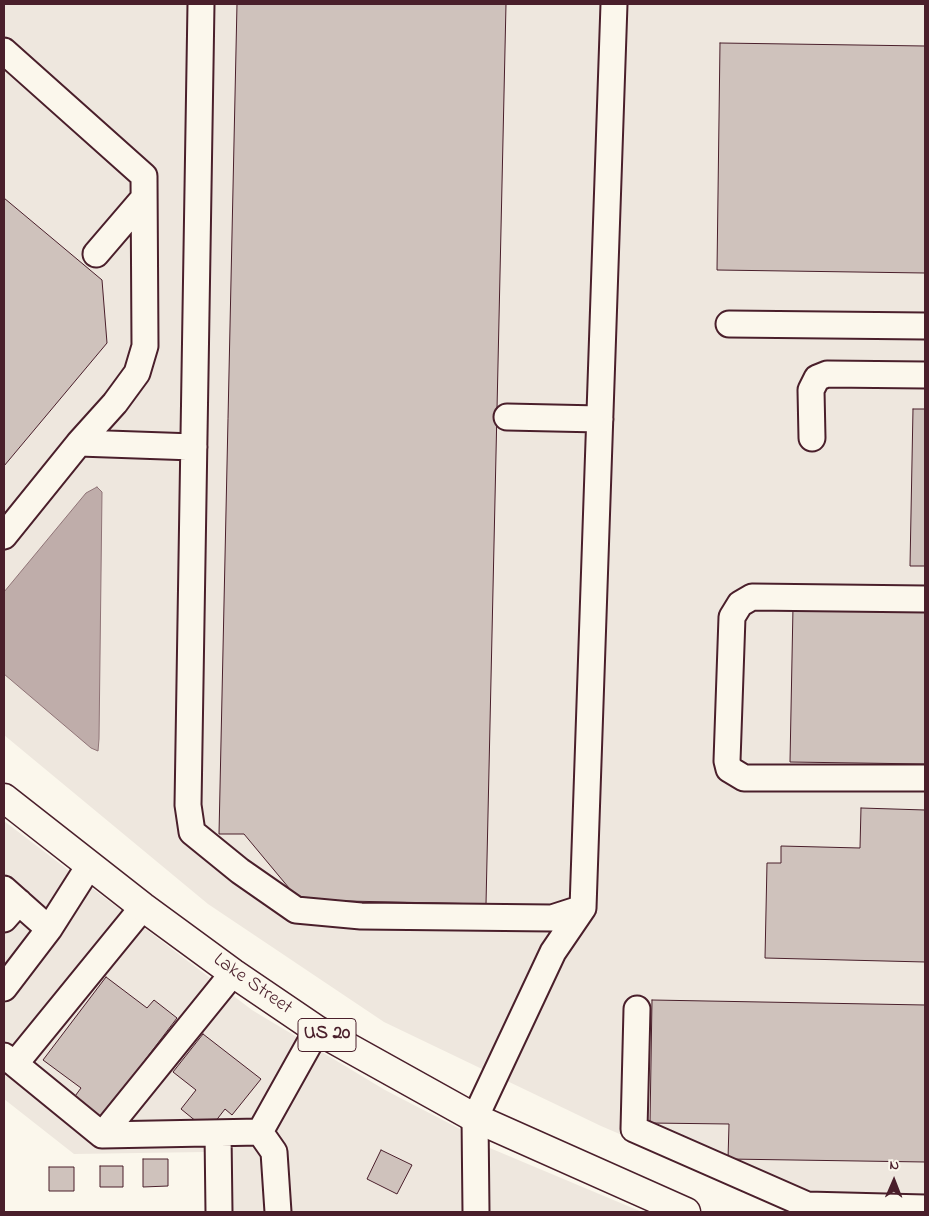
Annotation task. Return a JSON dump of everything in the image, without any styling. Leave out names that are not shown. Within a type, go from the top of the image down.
[{"type":"main road","name":"Lake Street","points":[[4,798],[143,907],[233,973],[317,1030],[475,1118],[686,1212]]},
{"type":"street","points":[[201,4],[188,805],[192,832],[240,872],[296,910],[361,916],[552,918],[583,908]]},
{"type":"street","points":[[476,1212],[475,1118],[553,952],[583,908],[614,4]]},
{"type":"street","points":[[4,51],[144,176],[145,346],[137,373],[115,403],[79,443],[4,536]]},
{"type":"street","points":[[96,254],[144,198]]},
{"type":"street","points":[[729,324],[925,326]]},
{"type":"street","points":[[812,438],[810,390],[817,378],[827,374],[925,375]]},
{"type":"street","points":[[507,418],[600,420]]},
{"type":"street","points":[[79,443],[194,447]]},
{"type":"street","points":[[925,599],[752,597],[740,604],[732,617],[727,760],[729,769],[744,778],[925,778]]},
{"type":"street","points":[[4,988],[49,929],[89,866]]},
{"type":"street","points":[[9,903],[49,929]]},
{"type":"street","points":[[143,907],[9,1060],[102,1135],[260,1132]]},
{"type":"street","points":[[102,1135],[233,973]]},
{"type":"street","points":[[637,1009],[634,1129],[807,1205],[925,1208]]},
{"type":"street","points":[[260,1132],[317,1030]]},
{"type":"street","points":[[260,1132],[274,1152],[278,1212]]},
{"type":"street","points":[[218,1133],[219,1212]]},
{"type":"shaded area","points":[[4,4],[925,4],[925,1212],[802,1212],[601,1126],[384,1022],[208,904],[4,735]]},
{"type":"shaded area","points":[[97,487],[102,492],[98,751],[91,748],[4,674],[4,592],[86,493]]},
{"type":"shaded area","points":[[4,821],[252,1010],[385,1090],[460,1129],[464,1212],[207,1212],[205,1152],[74,1154],[4,1099]]},
{"type":"shaded area","points":[[485,1146],[642,1212],[486,1212]]},
{"type":"building","points":[[237,4],[506,4],[486,904],[299,900],[244,834],[219,834]]},
{"type":"building","points":[[720,43],[925,46],[925,273],[717,270]]},
{"type":"building","points":[[4,198],[102,280],[107,343],[4,466]]},
{"type":"building","points":[[913,409],[925,409],[925,566],[910,566]]},
{"type":"building","points":[[793,607],[925,609],[925,764],[790,762]]},
{"type":"building","points":[[861,808],[925,810],[925,962],[765,958],[767,863],[781,863],[781,846],[860,848]]},
{"type":"building","points":[[106,977],[147,1008],[154,1000],[177,1018],[94,1127],[67,1107],[81,1088],[43,1060]]},
{"type":"building","points":[[652,1000],[925,1005],[925,1162],[728,1159],[729,1124],[650,1123]]},
{"type":"building","points":[[203,1034],[261,1079],[232,1115],[225,1109],[208,1131],[181,1109],[196,1090],[173,1072]]},
{"type":"building","points":[[381,1150],[412,1165],[397,1194],[367,1179]]},
{"type":"building","points":[[143,1159],[168,1159],[168,1186],[143,1187]]},
{"type":"building","points":[[100,1166],[123,1166],[123,1187],[100,1187]]},
{"type":"building","points":[[49,1167],[74,1167],[74,1191],[49,1191]]}]
